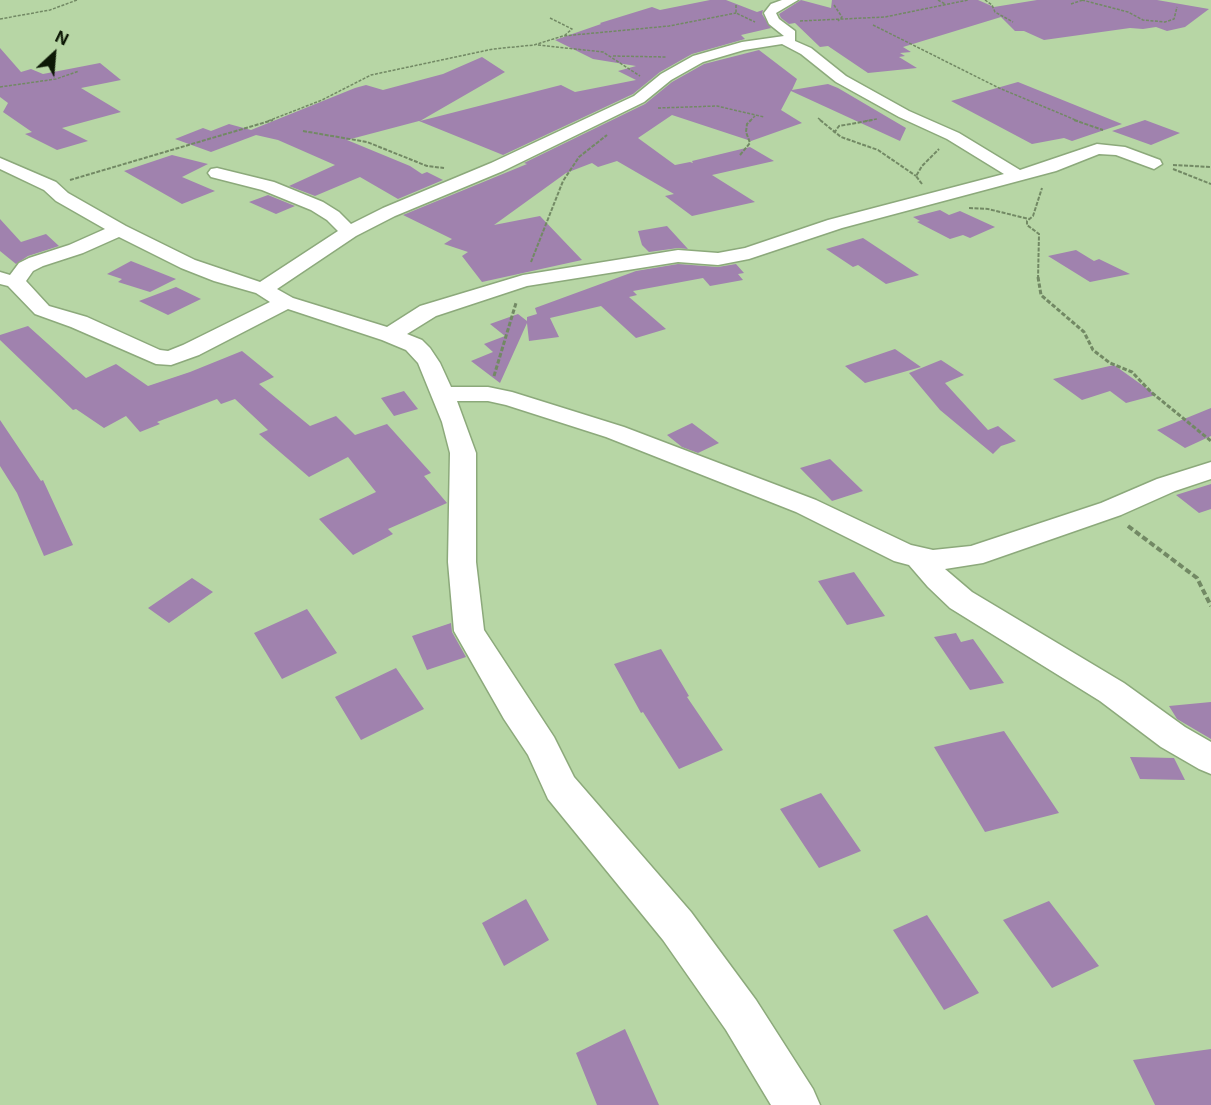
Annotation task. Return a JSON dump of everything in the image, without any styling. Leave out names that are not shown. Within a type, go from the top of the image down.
[{"type":"street","points":[[119,230],[76,249],[36,262],[7,280],[30,295],[42,310],[78,322],[156,357],[171,358],[191,350],[275,295],[349,232],[389,212],[497,167],[639,99],[681,68],[713,54],[755,44],[786,40],[791,37],[790,34],[772,21],[771,10],[792,0]]},
{"type":"street","points":[[786,40],[806,51],[841,79],[904,114],[953,136],[1019,176]]},
{"type":"street","points":[[390,335],[428,310],[523,281],[678,256],[718,259],[749,253],[876,213],[1019,176],[1106,147],[1133,154],[1154,164]]},
{"type":"street","points":[[7,171],[50,186],[62,197],[119,230],[196,267],[390,335],[414,345],[422,353],[443,394],[463,453],[462,561],[469,631],[542,747],[561,788],[677,926],[741,1015],[797,1105]]},
{"type":"street","points":[[217,173],[267,186],[317,206],[333,216],[349,232]]},
{"type":"street","points":[[443,394],[488,394],[531,404],[615,432],[806,506],[891,548],[919,558],[933,560],[972,556],[1110,509],[1190,476],[1211,470]]},
{"type":"street","points":[[919,558],[938,580],[961,600],[1112,692],[1173,737],[1211,759]]},
{"type":"path","points":[[0,19],[50,10],[77,0]]},
{"type":"path","points":[[938,0],[946,4]]},
{"type":"path","points":[[772,21],[838,21],[912,13],[968,0]]},
{"type":"path","points":[[985,0],[992,5],[994,12],[1013,22]]},
{"type":"path","points":[[1071,4],[1082,0],[1128,12],[1143,20],[1165,22],[1174,20],[1177,7]]},
{"type":"path","points":[[834,5],[842,17],[838,21]]},
{"type":"path","points":[[534,45],[563,36],[669,26],[736,13]]},
{"type":"path","points":[[550,18],[572,29],[563,36]]},
{"type":"path","points":[[873,25],[982,81],[1042,105],[1057,114],[1108,132],[1106,147]]},
{"type":"path","points":[[50,186],[279,118],[322,100],[371,75],[493,49],[534,45],[596,50],[613,56],[666,57],[681,68]]},
{"type":"path","points":[[613,56],[633,72],[656,85]]},
{"type":"path","points":[[0,87],[56,80],[79,71]]},
{"type":"path","points":[[639,99],[633,110],[696,105],[717,106],[764,117]]},
{"type":"path","points":[[834,133],[839,126],[904,114]]},
{"type":"path","points":[[740,155],[750,143],[746,132],[747,124],[756,115]]},
{"type":"path","points":[[818,118],[834,133],[878,150],[916,176]]},
{"type":"path","points":[[303,131],[367,142],[427,166],[445,168]]},
{"type":"path","points":[[488,394],[523,281],[563,181],[579,157],[610,132]]},
{"type":"path","points":[[1154,164],[1211,167]]},
{"type":"path","points":[[1154,164],[1187,173],[1211,184]]},
{"type":"path","points":[[1033,216],[1027,221],[1027,225],[1039,234],[1038,284],[1041,295],[1084,332],[1093,350],[1110,363],[1132,372],[1151,392],[1211,441]]},
{"type":"path","points":[[1110,509],[1175,563],[1197,578],[1211,606]]},
{"type":"building","points":[[710,0],[726,0],[757,12],[763,10],[762,14],[771,28],[741,35],[745,39],[692,54],[660,72],[633,94],[503,155],[419,121],[347,140],[410,166],[422,174],[427,172],[443,180],[398,199],[360,177],[315,196],[289,186],[335,165],[278,140],[256,135],[211,152],[175,139],[203,128],[211,131],[229,124],[251,130],[355,88],[366,85],[383,90],[443,74],[482,57],[505,72],[420,121],[561,85],[575,92],[636,80],[618,71],[636,66],[593,59],[555,40],[652,7],[660,10]]},
{"type":"building","points":[[801,0],[831,8],[832,0],[978,0],[994,7],[1037,0],[1157,0],[1209,9],[1185,27],[1167,31],[1156,27],[1130,28],[1044,40],[1024,31],[1015,31],[1001,17],[903,47],[911,52],[900,53],[905,56],[899,57],[917,68],[868,73],[828,46],[820,47],[795,23],[789,24],[781,18],[779,14]]},
{"type":"building","points":[[0,48],[21,72],[31,69],[43,74],[100,63],[121,80],[81,88],[121,112],[62,128],[88,141],[57,150],[25,134],[32,132],[3,112],[8,103],[0,97]]},
{"type":"building","points":[[759,50],[797,79],[792,90],[828,84],[838,88],[906,128],[900,141],[791,91],[781,110],[802,123],[751,141],[672,115],[638,138],[675,165],[693,163],[692,161],[750,147],[774,161],[712,175],[755,202],[692,216],[665,196],[674,194],[617,161],[598,167],[592,163],[566,173],[494,225],[540,216],[582,260],[482,282],[462,256],[468,252],[444,244],[452,239],[403,215],[527,164],[524,163],[645,104],[672,82],[704,64]]},
{"type":"building","points":[[1018,82],[1122,124],[1072,141],[1064,138],[1032,144],[951,101]]},
{"type":"building","points":[[1145,120],[1180,133],[1151,145],[1112,131]]},
{"type":"building","points":[[172,155],[208,164],[182,177],[215,191],[182,204],[124,171]]},
{"type":"building","points":[[268,195],[295,206],[276,214],[249,202]]},
{"type":"building","points":[[940,210],[949,215],[960,211],[995,227],[970,238],[963,235],[950,239],[917,222],[920,221],[913,217]]},
{"type":"building","points":[[0,219],[21,242],[46,234],[59,246],[28,256],[16,264],[0,251]]},
{"type":"building","points":[[667,226],[688,249],[649,252],[642,245],[638,231]]},
{"type":"building","points":[[863,238],[919,275],[886,284],[858,265],[853,267],[826,249]]},
{"type":"building","points":[[1076,250],[1094,261],[1099,259],[1130,274],[1090,282],[1048,256]]},
{"type":"building","points":[[131,261],[176,279],[150,292],[118,282],[122,279],[107,274]]},
{"type":"building","points":[[678,264],[718,267],[736,264],[744,273],[738,274],[743,280],[710,286],[703,278],[633,291],[637,295],[629,297],[666,329],[636,338],[601,306],[550,318],[559,337],[529,341],[527,323],[500,383],[471,361],[493,352],[484,344],[505,336],[490,324],[518,314],[527,321],[527,317],[537,314],[535,308],[636,271]]},
{"type":"building","points":[[176,287],[201,299],[168,315],[139,301]]},
{"type":"building","points":[[28,326],[86,378],[116,364],[148,386],[242,351],[274,377],[259,384],[310,426],[336,416],[355,435],[387,424],[431,473],[424,476],[447,503],[388,529],[393,534],[353,555],[319,519],[376,492],[348,457],[309,477],[259,434],[268,430],[235,399],[221,404],[217,399],[157,422],[160,424],[140,432],[126,416],[104,428],[76,409],[73,410],[0,340],[0,335]]},
{"type":"building","points":[[895,349],[921,367],[865,383],[845,366]]},
{"type":"building","points":[[941,360],[964,375],[945,383],[988,430],[998,426],[1016,441],[1001,446],[993,454],[940,410],[909,373]]},
{"type":"building","points":[[1114,365],[1156,395],[1126,403],[1110,391],[1082,400],[1053,379]]},
{"type":"building","points":[[404,391],[418,409],[394,416],[381,398]]},
{"type":"building","points":[[1211,408],[1211,436],[1185,448],[1157,430]]},
{"type":"building","points":[[0,420],[41,481],[43,480],[73,545],[44,556],[17,493],[0,466]]},
{"type":"building","points":[[692,423],[719,443],[698,453],[682,447],[667,435]]},
{"type":"building","points":[[830,459],[863,491],[832,501],[800,468]]},
{"type":"building","points":[[1211,484],[1211,509],[1199,513],[1176,495]]},
{"type":"building","points":[[854,572],[885,616],[847,625],[818,581]]},
{"type":"building","points":[[192,578],[213,592],[169,623],[148,608]]},
{"type":"building","points":[[307,609],[337,653],[282,679],[254,633]]},
{"type":"building","points":[[451,623],[452,632],[466,657],[427,670],[412,636]]},
{"type":"building","points":[[956,633],[961,642],[973,639],[1004,683],[970,690],[934,637]]},
{"type":"building","points":[[661,649],[689,696],[687,697],[723,750],[679,769],[643,712],[641,713],[614,664]]},
{"type":"building","points":[[396,668],[424,709],[361,740],[335,697]]},
{"type":"building","points":[[1211,702],[1211,739],[1177,719],[1169,706]]},
{"type":"building","points":[[1004,731],[1059,813],[985,832],[934,747]]},
{"type":"building","points":[[1130,757],[1174,758],[1185,780],[1140,779]]},
{"type":"building","points":[[821,793],[861,851],[819,868],[780,809]]},
{"type":"building","points":[[526,899],[549,940],[504,966],[482,923]]},
{"type":"building","points":[[1049,901],[1099,966],[1052,988],[1003,920]]},
{"type":"building","points":[[927,915],[979,993],[944,1010],[893,930]]},
{"type":"building","points":[[625,1029],[659,1105],[597,1105],[576,1053]]},
{"type":"building","points":[[1211,1049],[1211,1105],[1155,1105],[1133,1060]]}]
